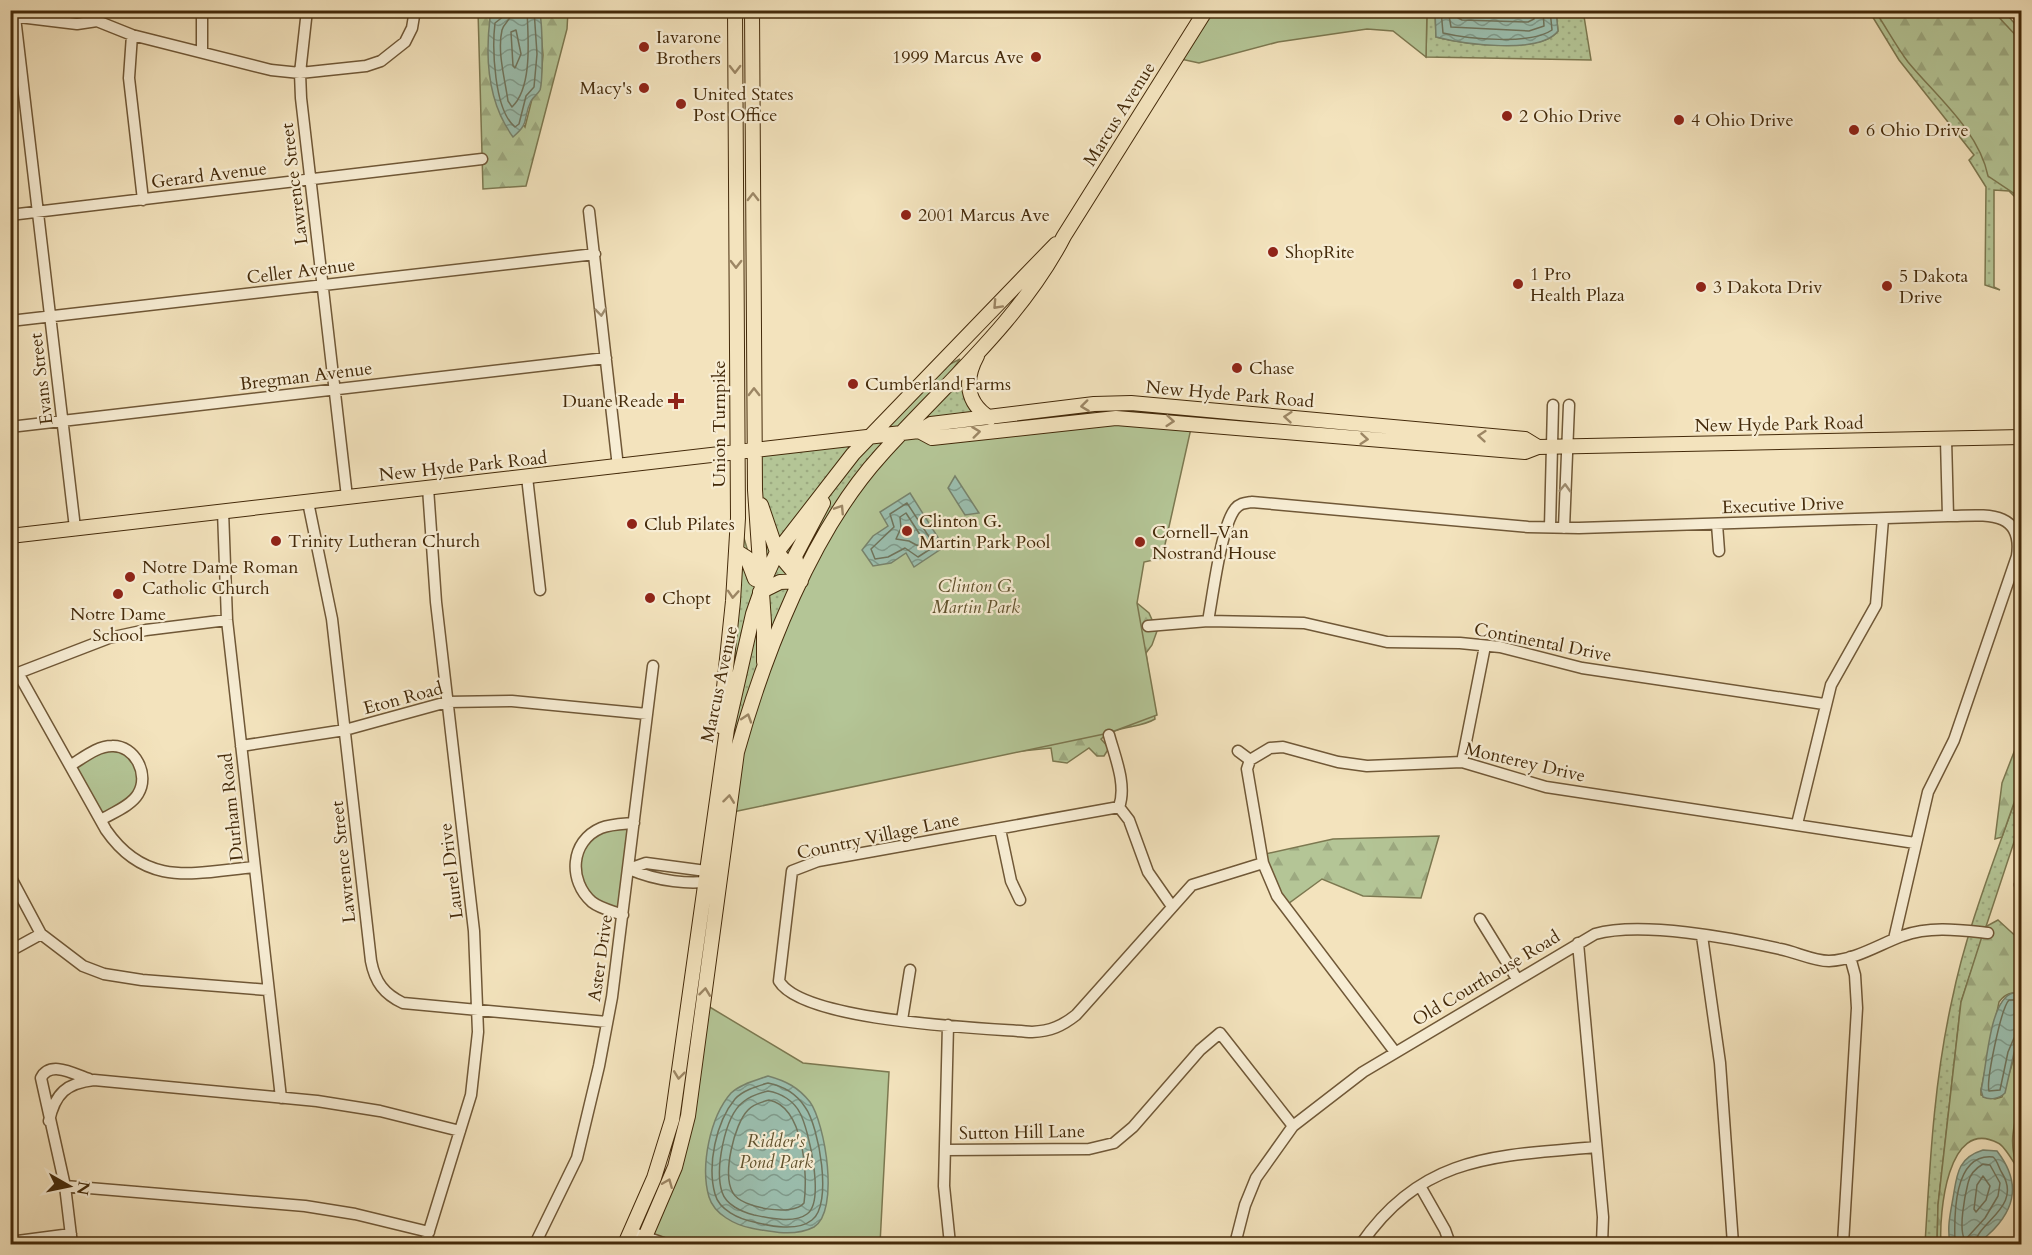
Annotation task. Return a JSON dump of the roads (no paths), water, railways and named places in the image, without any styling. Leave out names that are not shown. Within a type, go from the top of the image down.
[{"type":"highway","points":[[2018,10],[2022,17]]},
{"type":"main road","name":"Union Turnpike","points":[[705,877],[736,551],[738,452],[735,10]]},
{"type":"main road","name":"Union Turnpike","points":[[752,10],[754,475],[760,592],[764,622],[764,669]]},
{"type":"main road","name":"Marcus Avenue","points":[[644,1241],[675,1167],[688,1116],[733,768],[745,722],[764,669],[802,577],[849,496],[880,456],[982,347],[1047,268],[1064,236],[1206,10]]},
{"type":"main road","name":"Marcus Avenue","points":[[628,1238],[654,1178],[672,1120],[727,729],[753,614],[777,552],[869,436],[1064,236]]},
{"type":"main road","points":[[982,347],[972,365],[968,385],[969,396],[980,411],[990,418]]},
{"type":"main road","points":[[904,432],[907,409],[921,383]]},
{"type":"main road","name":"New Hyde Park Road","points":[[10,536],[919,431],[931,424],[1094,404],[1131,403],[1525,439],[1545,447]]},
{"type":"main road","name":"New Hyde Park Road","points":[[919,431],[932,438],[1116,418],[1525,452],[1545,447],[2022,437]]},
{"type":"main road","points":[[802,577],[795,562],[796,552],[844,465]]},
{"type":"main road","points":[[754,475],[763,514],[777,552],[802,577]]},
{"type":"main road","points":[[736,551],[747,558],[760,592],[785,580],[802,577]]},
{"type":"street","points":[[202,10],[202,51]]},
{"type":"street","name":"Lawrence Street","points":[[307,10],[300,73],[310,180],[347,497]]},
{"type":"street","points":[[13,16],[77,24],[97,16],[132,35],[271,70],[300,73],[366,66],[381,61],[405,42],[412,28],[415,10]]},
{"type":"street","name":"Evans Street","points":[[13,16],[39,211],[75,528]]},
{"type":"street","points":[[132,35],[129,78],[143,200]]},
{"type":"street","name":"Gerard Avenue","points":[[10,214],[482,159]]},
{"type":"street","points":[[590,211],[618,467]]},
{"type":"street","name":"Celler Avenue","points":[[10,321],[594,254]]},
{"type":"street","name":"Bregman Avenue","points":[[10,427],[606,358]]},
{"type":"street","points":[[1550,527],[1545,447],[1553,405]]},
{"type":"street","points":[[1564,528],[1569,405]]},
{"type":"street","points":[[1946,438],[1947,516]]},
{"type":"street","points":[[527,477],[540,590]]},
{"type":"street","name":"Laurel Drive","points":[[425,1245],[460,1131],[475,1069],[477,1010],[474,931],[436,602],[428,488]]},
{"type":"street","name":"Lawrence Street","points":[[308,502],[332,618],[371,961],[377,982],[390,997],[403,1003],[607,1022]]},
{"type":"street","name":"Executive Drive","points":[[1208,621],[1222,547],[1234,511],[1240,504],[1252,502],[1564,528],[1947,516],[1993,516],[2006,519],[2018,527],[2017,556],[1954,740],[1928,792],[1894,939]]},
{"type":"street","name":"Durham Road","points":[[223,511],[227,620],[281,1098]]},
{"type":"street","points":[[1797,824],[1824,704],[1844,659],[1870,620],[1876,605],[1883,519]]},
{"type":"street","points":[[1717,524],[1719,551]]},
{"type":"street","points":[[227,620],[146,630],[109,638],[14,671],[120,849],[145,867],[162,872],[182,874],[254,867]]},
{"type":"street","name":"Continental Drive","points":[[1148,626],[1208,621],[1304,623],[1387,642],[1460,643],[1485,646],[1512,650],[1582,668],[1824,704]]},
{"type":"street","points":[[1462,762],[1485,646]]},
{"type":"street","name":"Aster Drive","points":[[535,1245],[577,1158],[607,1022],[629,869],[653,666]]},
{"type":"street","name":"Eton Road","points":[[241,746],[345,730],[447,702],[512,701],[647,714]]},
{"type":"street","points":[[1109,735],[1123,794],[1119,807],[1129,820],[1148,872],[1171,905]]},
{"type":"street","points":[[70,765],[102,747],[112,746],[127,749],[137,760],[143,778],[137,796],[101,820]]},
{"type":"street","name":"Monterey Drive","points":[[1250,760],[1270,748],[1283,747],[1338,762],[1367,766],[1462,762],[1546,787],[1915,843]]},
{"type":"street","points":[[1238,751],[1250,760],[1247,780],[1263,863],[1277,896],[1395,1052]]},
{"type":"street","name":"Country Village Lane","points":[[1119,807],[818,861],[792,870],[778,975],[783,989],[812,1003],[842,1011],[948,1025],[1032,1032],[1050,1031],[1062,1026],[1086,1005],[1171,905],[1198,881],[1263,863]]},
{"type":"street","points":[[623,915],[599,906],[586,895],[577,881],[575,863],[583,843],[592,834],[609,825],[634,823]]},
{"type":"street","points":[[1000,829],[1011,881],[1020,900]]},
{"type":"street","points":[[629,869],[646,863],[719,879]]},
{"type":"street","points":[[10,876],[41,934],[74,961],[104,975],[268,990]]},
{"type":"street","points":[[1480,919],[1517,979]]},
{"type":"street","name":"Old Courthouse Road","points":[[1235,1245],[1245,1205],[1256,1178],[1293,1126],[1363,1072],[1578,943],[1610,930],[1643,929],[1778,948],[1815,960],[1850,957],[1894,939],[1942,929],[1986,933]]},
{"type":"street","points":[[10,951],[41,934]]},
{"type":"street","points":[[1702,936],[1720,1063],[1733,1245]]},
{"type":"street","points":[[1578,943],[1603,1217],[1602,1245]]},
{"type":"street","points":[[1843,1245],[1857,1008],[1855,975],[1850,957]]},
{"type":"street","points":[[902,1020],[910,970]]},
{"type":"street","points":[[948,1025],[944,1186],[950,1245]]},
{"type":"street","name":"Sutton Hill Lane","points":[[945,1150],[1089,1149],[1114,1143],[1133,1127],[1200,1050],[1220,1033],[1293,1126]]},
{"type":"street","points":[[10,1242],[72,1239],[65,1186],[40,1083],[45,1071],[56,1069],[94,1080],[281,1098],[380,1111],[460,1131]]},
{"type":"street","points":[[49,1121],[55,1100],[66,1087],[94,1080]]},
{"type":"street","points":[[1361,1245],[1376,1223],[1395,1203],[1441,1173],[1481,1159],[1596,1147]]},
{"type":"street","points":[[65,1186],[305,1206],[355,1214],[429,1232]]},
{"type":"street","points":[[1420,1186],[1450,1245]]},
{"type":"street","points":[[628,1238],[666,1245]]},
{"type":"water","points":[[503,11],[539,11],[541,25],[540,90],[528,107],[522,128],[513,137],[498,110],[488,65],[490,18]]},
{"type":"water","points":[[1435,11],[1556,11],[1558,31],[1549,38],[1535,43],[1482,45],[1436,37]]},
{"type":"water","points":[[955,476],[979,513],[965,515],[948,488]]},
{"type":"water","name":"Clinton G. Martin Park Pool","points":[[910,493],[944,547],[914,567],[906,553],[891,563],[873,566],[862,550],[873,536],[888,526],[880,512]]},
{"type":"water","points":[[2013,993],[2021,996],[2021,1035],[2014,1053],[2005,1093],[1997,1098],[1986,1098],[1983,1097],[1981,1090],[1990,1035],[1999,1007],[2005,998]]},
{"type":"water","points":[[768,1076],[791,1085],[810,1102],[821,1128],[825,1147],[828,1186],[822,1218],[814,1227],[799,1232],[783,1233],[745,1227],[715,1209],[709,1197],[706,1157],[717,1115],[731,1093],[739,1087]]},
{"type":"water","points":[[1983,1150],[1997,1151],[2008,1170],[2012,1190],[2008,1209],[1980,1244],[1950,1244],[1949,1221],[1957,1175],[1968,1158]]},
{"type":"place","name":"Iavarone Brothers","points":[[644,47]]},
{"type":"place","name":"1999 Marcus Ave","points":[[1036,57]]},
{"type":"place","name":"Macy's","points":[[644,88]]},
{"type":"place","name":"United States Post Office","points":[[681,104]]},
{"type":"place","name":"2 Ohio Drive","points":[[1507,116]]},
{"type":"place","name":"4 Ohio Drive","points":[[1679,120]]},
{"type":"place","name":"6 Ohio Drive","points":[[1854,130]]},
{"type":"place","name":"2001 Marcus Ave","points":[[906,215]]},
{"type":"place","name":"ShopRite","points":[[1273,252]]},
{"type":"place","name":"1 Pro Health Plaza","points":[[1518,284]]},
{"type":"place","name":"5 Dakota Drive","points":[[1887,286]]},
{"type":"place","name":"3 Dakota Driv","points":[[1701,287]]},
{"type":"place","name":"Chase","points":[[1237,368]]},
{"type":"place","name":"Cumberland Farms","points":[[853,384]]},
{"type":"place","name":"Duane Reade","points":[[676,401]]},
{"type":"place","name":"Club Pilates","points":[[632,524]]},
{"type":"place","name":"Clinton G. Martin Park Pool","points":[[907,531]]},
{"type":"place","name":"Trinity Lutheran Church","points":[[276,541]]},
{"type":"place","name":"Cornell-Van Nostrand House","points":[[1140,542]]},
{"type":"place","name":"Notre Dame Roman Catholic Church","points":[[130,577]]},
{"type":"place","name":"Notre Dame School","points":[[118,594]]},
{"type":"place","name":"Chopt","points":[[650,598]]},
{"type":"park label","name":"Clinton G. Martin Park","points":[[976,596]]},
{"type":"park label","name":"Ridder's Pond Park","points":[[776,1151]]}]
